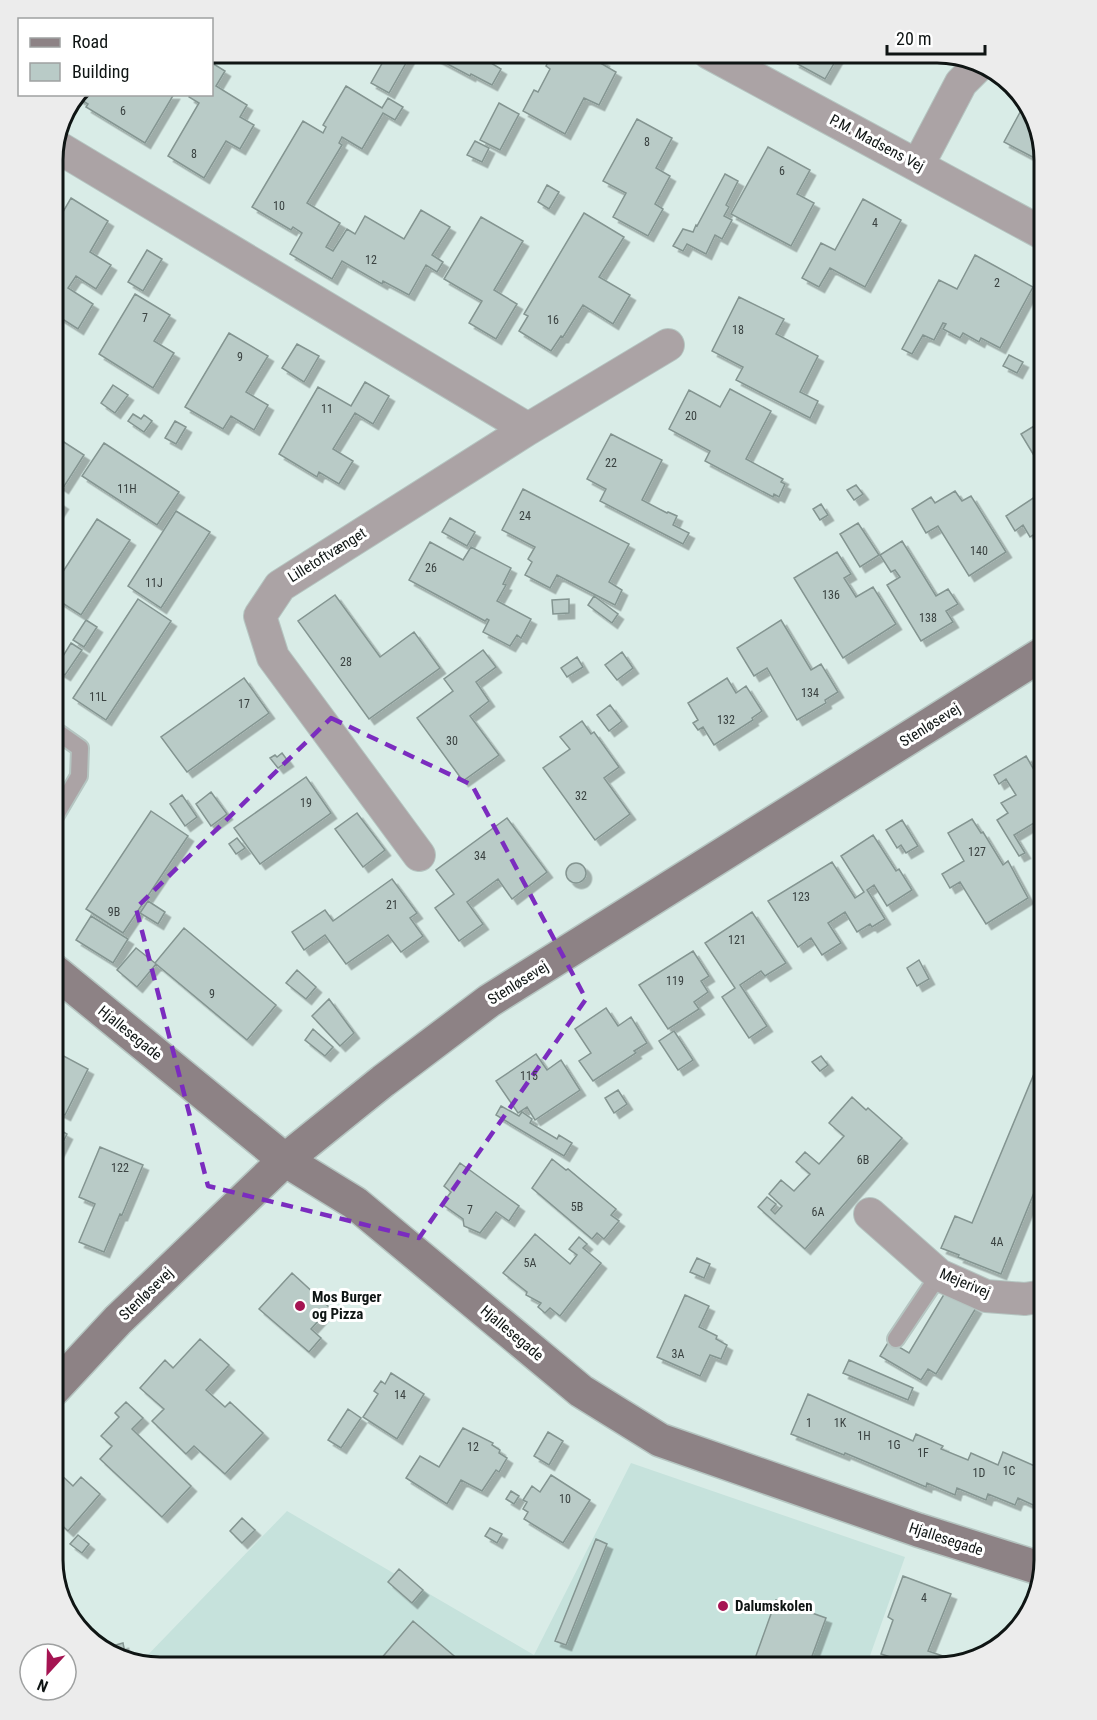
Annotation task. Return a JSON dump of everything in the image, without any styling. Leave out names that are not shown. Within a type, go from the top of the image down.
[{"type":"street","name":"P.M. Madsens Vej","points":[[727,63],[1034,229]]},
{"type":"street","points":[[918,165],[961,83],[974,70]]},
{"type":"street","points":[[64,151],[528,429]]},
{"type":"street","name":"Lilletoftvænget","points":[[418,855],[273,657],[260,616],[280,586],[528,429],[668,345]]},
{"type":"street","name":"Stenløsevej","points":[[63,1378],[118,1320],[285,1160],[383,1081],[489,1001],[1034,659]]},
{"type":"street","name":"Hjallesegade","points":[[63,978],[285,1160],[355,1203],[581,1391],[660,1440],[918,1530],[1034,1566]]},
{"type":"street","name":"Mejerivej","points":[[870,1214],[939,1275],[986,1296],[1034,1298]]},
{"type":"lane","points":[[63,736],[80,748],[80,776],[63,804]]},
{"type":"lane","points":[[896,1339],[939,1275]]},
{"type":"highlighted area","points":[[331,718],[472,785],[586,999],[419,1238],[208,1186],[136,908]]},
{"type":"shaded area","name":"Dalumskolen","points":[[631,1463],[905,1557],[870,1657],[147,1656],[287,1511],[534,1655]]},
{"type":"building","points":[[382,63],[406,63],[389,93],[371,83]]},
{"type":"building","points":[[446,63],[491,63],[501,69],[492,85],[471,74],[470,76]]},
{"type":"building","points":[[548,63],[603,63],[616,72],[599,105],[584,98],[565,134],[523,111],[534,90],[538,92],[550,69],[546,66]]},
{"type":"building","points":[[796,63],[834,63],[825,79]]},
{"type":"building","points":[[213,64],[225,71],[216,86],[247,105],[240,117],[254,125],[240,149],[226,141],[204,178],[168,156],[199,103],[189,97],[213,96]]},
{"type":"building","points":[[346,86],[382,108],[388,98],[403,107],[395,120],[383,113],[362,149],[342,137],[339,143],[342,145],[307,203],[340,223],[326,247],[333,251],[347,229],[355,234],[365,216],[404,239],[421,210],[450,227],[432,255],[443,262],[437,272],[426,265],[409,295],[383,281],[382,284],[342,261],[332,279],[290,254],[302,233],[293,227],[291,230],[252,207],[303,121],[323,133],[326,127],[323,125]]},
{"type":"building","points":[[87,96],[173,96],[145,143],[86,107],[88,104],[83,101]]},
{"type":"building","points":[[499,103],[519,114],[500,150],[480,140]]},
{"type":"building","points":[[1021,111],[1031,135],[1034,158],[1004,142]]},
{"type":"building","points":[[637,119],[672,138],[656,168],[670,176],[655,204],[663,209],[648,236],[613,217],[626,193],[603,181]]},
{"type":"building","points":[[475,141],[489,148],[482,162],[467,155]]},
{"type":"building","points":[[768,147],[810,170],[797,194],[814,203],[791,246],[731,214]]},
{"type":"building","points":[[725,174],[738,181],[726,205],[729,207],[724,216],[732,220],[722,239],[715,235],[706,254],[687,244],[683,251],[673,246],[683,229],[693,232]]},
{"type":"building","points":[[547,185],[559,192],[549,209],[538,202]]},
{"type":"building","points":[[71,198],[108,221],[90,252],[111,265],[96,289],[76,276],[68,288],[93,304],[78,329],[63,319],[63,212]]},
{"type":"building","points":[[863,199],[901,220],[865,287],[830,268],[819,287],[802,278],[821,243],[835,250]]},
{"type":"building","points":[[584,213],[624,237],[599,277],[630,295],[613,324],[583,305],[563,337],[561,336],[551,351],[519,331],[528,316],[524,314]]},
{"type":"building","points":[[481,217],[523,241],[494,290],[517,304],[496,339],[469,323],[482,301],[444,279]]},
{"type":"building","points":[[147,250],[162,259],[143,291],[128,282]]},
{"type":"building","points":[[975,255],[1033,287],[1000,348],[981,338],[979,342],[963,333],[960,338],[943,329],[946,324],[943,323],[934,340],[923,335],[912,354],[902,349],[939,280],[957,289]]},
{"type":"building","points":[[135,294],[170,315],[154,341],[174,353],[153,388],[99,354]]},
{"type":"building","points":[[739,297],[784,319],[776,334],[818,356],[800,392],[818,401],[810,418],[736,380],[743,367],[712,351]]},
{"type":"building","points":[[229,333],[268,356],[246,392],[268,405],[254,430],[231,416],[223,429],[185,407]]},
{"type":"building","points":[[297,344],[319,356],[304,382],[282,368]]},
{"type":"building","points":[[1009,355],[1023,362],[1017,373],[1003,366]]},
{"type":"building","points":[[365,382],[389,396],[373,424],[355,413],[333,449],[353,461],[339,484],[319,472],[317,477],[279,454],[318,387],[351,406]]},
{"type":"building","points":[[113,385],[128,395],[115,413],[101,403]]},
{"type":"building","points":[[730,389],[771,411],[746,459],[783,479],[781,482],[785,484],[779,497],[774,494],[773,497],[705,461],[710,451],[669,429],[689,390],[720,407]]},
{"type":"building","points":[[133,414],[141,419],[144,415],[152,421],[144,432],[128,421]]},
{"type":"building","points":[[175,421],[186,427],[176,444],[165,438]]},
{"type":"building","points":[[1034,426],[1034,455],[1021,434]]},
{"type":"building","points":[[611,434],[662,460],[642,500],[677,516],[673,525],[689,533],[683,544],[600,501],[606,489],[587,479]]},
{"type":"building","points":[[63,441],[84,455],[63,488]]},
{"type":"building","points":[[104,443],[179,492],[157,525],[82,476]]},
{"type":"building","points":[[856,485],[863,494],[854,500],[847,490]]},
{"type":"building","points":[[523,489],[629,544],[609,582],[622,590],[615,605],[557,575],[550,588],[525,575],[532,562],[528,559],[535,547],[502,530]]},
{"type":"building","points":[[955,491],[962,501],[971,496],[1006,552],[969,576],[938,526],[926,533],[912,509],[931,497],[935,503]]},
{"type":"building","points":[[1034,498],[1034,537],[1030,537],[1023,525],[1015,531],[1006,516]]},
{"type":"building","points":[[821,504],[828,515],[820,520],[813,509]]},
{"type":"building","points":[[176,511],[210,532],[161,608],[128,586]]},
{"type":"building","points":[[450,518],[475,532],[467,546],[442,532]]},
{"type":"building","points":[[97,519],[130,540],[81,615],[63,603],[63,572]]},
{"type":"building","points":[[858,523],[879,555],[860,567],[840,534]]},
{"type":"building","points":[[902,541],[936,596],[948,589],[958,604],[946,611],[953,622],[921,641],[887,585],[900,577],[895,570],[891,572],[880,555]]},
{"type":"building","points":[[430,542],[463,560],[471,547],[511,568],[503,584],[506,585],[497,601],[531,619],[521,638],[517,635],[510,646],[483,632],[489,620],[485,621],[409,580]]},
{"type":"building","points":[[837,552],[851,574],[844,578],[856,597],[873,587],[896,624],[843,658],[794,578]]},
{"type":"building","points":[[335,595],[380,657],[414,632],[440,668],[369,719],[298,621]]},
{"type":"building","points":[[594,596],[618,614],[612,623],[588,605]]},
{"type":"building","points":[[138,599],[171,621],[106,720],[73,698]]},
{"type":"building","points":[[569,599],[569,613],[553,614],[552,600]]},
{"type":"building","points":[[86,620],[97,627],[84,647],[73,640]]},
{"type":"building","points":[[781,620],[811,670],[821,664],[838,692],[825,700],[826,703],[797,720],[767,668],[754,676],[737,648]]},
{"type":"building","points":[[71,643],[82,650],[65,675],[63,674],[63,656]]},
{"type":"building","points":[[483,650],[496,667],[476,682],[489,701],[470,716],[499,755],[463,781],[417,718],[453,691],[444,679]]},
{"type":"building","points":[[622,652],[633,668],[617,680],[605,665]]},
{"type":"building","points":[[577,657],[583,667],[567,677],[561,668]]},
{"type":"building","points":[[244,678],[269,713],[187,772],[161,737]]},
{"type":"building","points":[[727,678],[736,693],[746,686],[762,711],[752,718],[753,720],[714,745],[703,727],[698,730],[693,723],[698,720],[688,703]]},
{"type":"building","points":[[610,705],[622,721],[609,731],[597,715]]},
{"type":"building","points":[[582,721],[591,734],[594,732],[619,767],[604,778],[630,814],[595,840],[543,768],[570,749],[560,737]]},
{"type":"building","points":[[282,753],[288,761],[278,768],[270,758]]},
{"type":"building","points":[[1026,756],[1034,770],[1034,823],[1014,835],[1025,853],[1019,856],[997,820],[1008,813],[1001,803],[1016,795],[1006,779],[999,784],[994,775]]},
{"type":"building","points":[[306,777],[331,813],[260,864],[234,828]]},
{"type":"building","points":[[211,792],[227,814],[211,826],[196,804]]},
{"type":"building","points":[[182,795],[197,817],[185,826],[170,804]]},
{"type":"building","points":[[151,811],[188,836],[123,933],[86,909]]},
{"type":"building","points":[[357,813],[385,850],[363,867],[335,829]]},
{"type":"building","points":[[507,818],[547,872],[512,899],[498,879],[467,902],[483,924],[459,941],[435,908],[454,894],[436,870]]},
{"type":"building","points":[[972,819],[981,833],[983,832],[1003,865],[1008,861],[1028,898],[986,924],[960,882],[950,888],[942,874],[964,861],[948,833]]},
{"type":"building","points":[[902,820],[918,846],[906,853],[901,845],[897,848],[886,830]]},
{"type":"building","points":[[873,835],[896,871],[899,869],[912,890],[887,906],[874,885],[867,890],[885,919],[857,932],[845,912],[828,923],[841,943],[822,955],[811,938],[798,947],[768,901],[832,862],[855,898],[864,892],[841,856]]},
{"type":"building","points":[[237,838],[245,848],[236,854],[229,844]]},
{"type":"building","points":[[572,863],[580,863],[586,869],[586,877],[580,883],[572,883],[566,877],[566,869]]},
{"type":"building","points":[[392,879],[417,913],[410,918],[423,936],[401,952],[388,935],[346,964],[325,935],[304,950],[292,932],[325,910],[333,921]]},
{"type":"building","points":[[148,901],[165,912],[158,924],[140,913]]},
{"type":"building","points":[[752,912],[786,963],[765,976],[761,971],[740,985],[767,1026],[749,1038],[722,997],[735,988],[705,943]]},
{"type":"building","points":[[91,916],[128,939],[113,963],[76,940]]},
{"type":"building","points":[[184,928],[276,1005],[247,1040],[156,964],[137,987],[117,970],[136,948],[155,963]]},
{"type":"building","points":[[693,951],[709,976],[701,981],[708,992],[694,1002],[699,1009],[668,1029],[639,985]]},
{"type":"building","points":[[919,960],[929,979],[917,986],[907,968]]},
{"type":"building","points":[[297,970],[316,987],[306,999],[286,983]]},
{"type":"building","points":[[329,999],[354,1033],[340,1046],[312,1016]]},
{"type":"building","points":[[606,1008],[618,1026],[631,1017],[647,1043],[634,1051],[636,1053],[593,1081],[579,1061],[591,1053],[575,1029]]},
{"type":"building","points":[[313,1029],[333,1047],[325,1056],[305,1040]]},
{"type":"building","points":[[674,1031],[693,1060],[678,1070],[659,1041]]},
{"type":"building","points":[[536,1054],[547,1070],[561,1060],[580,1090],[535,1120],[527,1107],[518,1113],[496,1081]]},
{"type":"building","points":[[63,1056],[88,1069],[65,1115],[63,1114]]},
{"type":"building","points":[[821,1056],[828,1065],[820,1071],[812,1062]]},
{"type":"building","points":[[1034,1074],[1034,1193],[1001,1274],[941,1248],[955,1216],[972,1223]]},
{"type":"building","points":[[618,1090],[627,1104],[614,1113],[605,1098]]},
{"type":"building","points":[[852,1097],[902,1138],[805,1249],[758,1207],[767,1197],[776,1204],[771,1210],[775,1214],[782,1206],[769,1194],[781,1180],[794,1191],[810,1174],[796,1162],[805,1152],[819,1164],[844,1136],[829,1123]]},
{"type":"building","points":[[501,1106],[519,1116],[522,1112],[532,1119],[530,1123],[557,1139],[559,1135],[572,1143],[564,1156],[496,1115]]},
{"type":"building","points":[[100,1147],[143,1165],[104,1252],[79,1242],[95,1204],[79,1197]]},
{"type":"building","points":[[552,1159],[566,1170],[568,1169],[616,1209],[611,1215],[619,1221],[604,1239],[597,1233],[592,1239],[532,1188]]},
{"type":"building","points":[[460,1163],[519,1206],[509,1221],[496,1212],[480,1233],[464,1226],[463,1219],[442,1204],[451,1192],[444,1186]]},
{"type":"building","points":[[535,1234],[570,1264],[577,1255],[569,1249],[579,1237],[587,1244],[583,1248],[601,1263],[560,1316],[550,1308],[545,1313],[538,1307],[541,1303],[526,1295],[527,1292],[503,1273]]},
{"type":"building","points":[[697,1258],[710,1264],[704,1278],[690,1272]]},
{"type":"building","points":[[292,1273],[330,1308],[311,1329],[321,1338],[309,1352],[259,1309]]},
{"type":"building","points":[[946,1291],[976,1308],[936,1374],[928,1369],[921,1380],[880,1356],[889,1341],[909,1353]]},
{"type":"building","points":[[685,1295],[709,1306],[699,1327],[717,1336],[716,1339],[727,1345],[721,1359],[710,1355],[700,1376],[657,1357]]},
{"type":"building","points":[[200,1339],[229,1365],[206,1390],[225,1407],[230,1402],[263,1433],[225,1474],[194,1446],[186,1454],[152,1421],[164,1409],[140,1388],[165,1360],[173,1368]]},
{"type":"building","points":[[849,1360],[913,1388],[908,1400],[843,1373]]},
{"type":"building","points":[[391,1373],[424,1394],[397,1439],[363,1417],[378,1394],[374,1391],[381,1381],[385,1384]]},
{"type":"building","points":[[808,1394],[913,1441],[916,1434],[943,1446],[941,1449],[968,1460],[971,1453],[998,1465],[1003,1452],[1034,1466],[1034,1505],[1018,1498],[1015,1505],[988,1494],[986,1500],[957,1488],[955,1495],[927,1483],[926,1487],[845,1453],[844,1455],[791,1434]]},
{"type":"building","points":[[126,1402],[143,1418],[132,1429],[191,1486],[162,1517],[100,1459],[112,1446],[101,1436],[119,1417],[115,1413]]},
{"type":"building","points":[[348,1409],[361,1418],[341,1448],[328,1440]]},
{"type":"building","points":[[463,1428],[493,1443],[492,1445],[500,1450],[499,1453],[507,1458],[499,1472],[496,1470],[482,1491],[461,1480],[447,1504],[406,1478],[420,1456],[439,1467]]},
{"type":"building","points":[[548,1432],[563,1441],[549,1465],[534,1456]]},
{"type":"building","points":[[551,1475],[590,1500],[563,1543],[524,1519],[528,1512],[523,1509],[527,1502],[523,1500],[532,1486],[540,1492]]},
{"type":"building","points":[[63,1477],[73,1486],[81,1477],[100,1494],[68,1531],[63,1526]]},
{"type":"building","points":[[511,1491],[519,1496],[514,1504],[506,1499]]},
{"type":"building","points":[[242,1518],[255,1530],[242,1543],[230,1531]]},
{"type":"building","points":[[490,1528],[502,1534],[497,1543],[485,1536]]},
{"type":"building","points":[[78,1535],[89,1544],[82,1553],[70,1544]]},
{"type":"building","points":[[596,1539],[607,1544],[566,1645],[555,1641]]},
{"type":"building","points":[[399,1569],[423,1590],[412,1603],[388,1582]]},
{"type":"building","points":[[903,1576],[951,1594],[928,1651],[944,1656],[890,1657],[881,1654],[893,1620],[888,1617]]},
{"type":"building","points":[[776,1600],[826,1618],[812,1657],[756,1657]]},
{"type":"building","points":[[413,1621],[455,1657],[382,1657]]},
{"type":"building","points":[[123,1643],[124,1650],[117,1647],[114,1645]]},
{"type":"place","name":"Mos Burger og Pizza","points":[[300,1306]]},
{"type":"place","name":"Dalumskolen","points":[[723,1606]]}]
